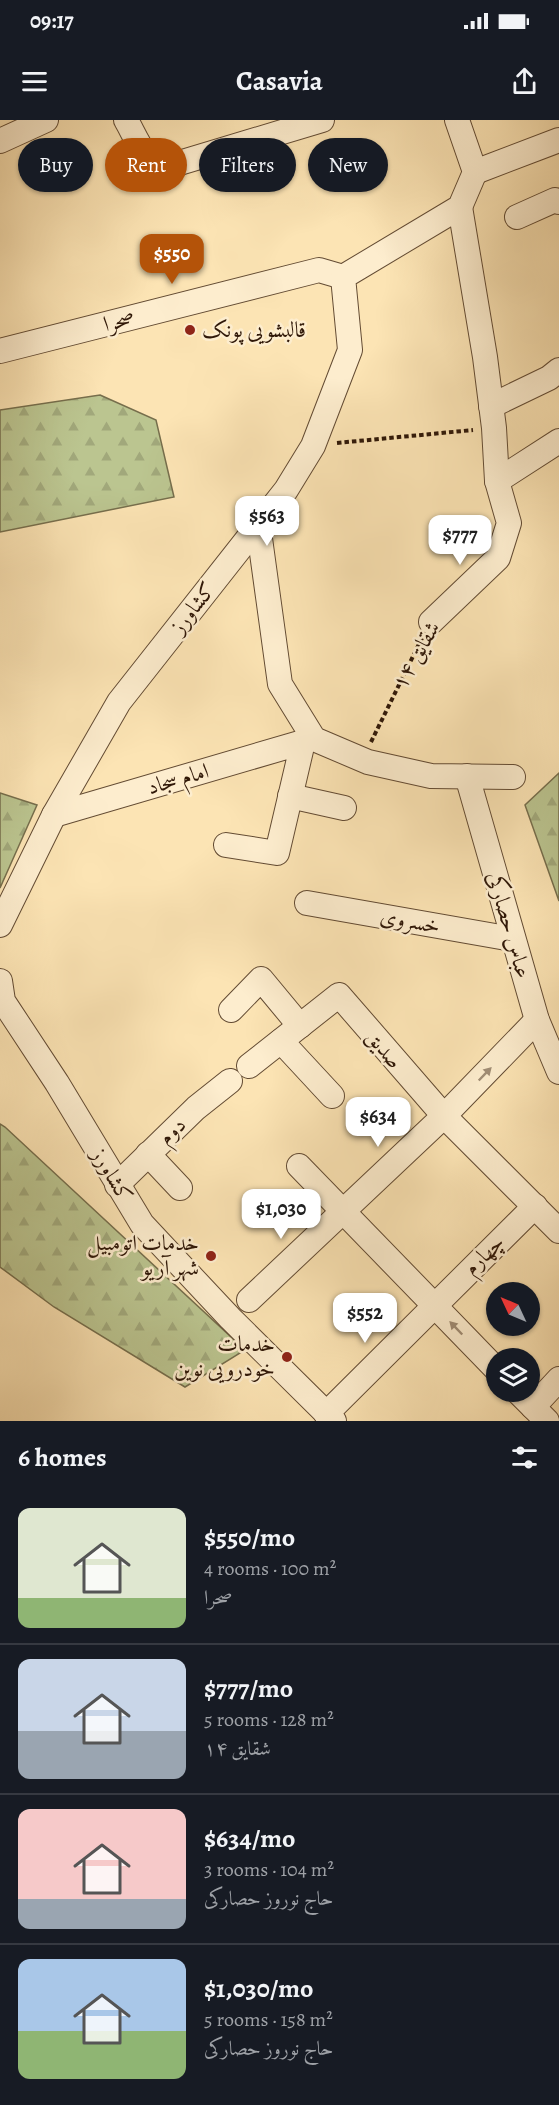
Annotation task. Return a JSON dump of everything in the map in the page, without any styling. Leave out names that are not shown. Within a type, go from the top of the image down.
[{"type":"street","points":[[0,141],[46,120]]},
{"type":"street","points":[[126,120],[148,159],[157,166],[166,166],[252,130],[322,120]]},
{"type":"street","points":[[343,277],[460,207],[475,172],[457,120]]},
{"type":"street","points":[[475,172],[559,140]]},
{"type":"street","points":[[517,217],[555,200],[559,202]]},
{"type":"street","name":"شقایق ۱۴","points":[[431,622],[498,558],[510,523],[497,481],[493,417],[460,207]]},
{"type":"street","name":"صحرا","points":[[0,351],[319,270],[343,277]]},
{"type":"street","name":"کشاورز","points":[[0,925],[54,815],[119,702],[286,490],[313,446],[350,350],[343,277]]},
{"type":"street","points":[[493,417],[559,370]]},
{"type":"street","points":[[497,481],[559,441]]},
{"type":"street","points":[[258,524],[280,684],[314,739],[364,760],[431,776],[513,777]]},
{"type":"street","name":"امام سجاد","points":[[54,815],[303,742],[290,796]]},
{"type":"street","name":"عباس حصارکی","points":[[467,776],[537,1020],[559,1072]]},
{"type":"street","points":[[226,845],[277,853],[290,796],[344,808]]},
{"type":"street","name":"خسروی","points":[[307,903],[512,939]]},
{"type":"street","points":[[231,1010],[261,979],[300,1026]]},
{"type":"street","name":"صدیق","points":[[249,1066],[339,995],[444,1116],[559,1231]]},
{"type":"street","name":"کشاورز","points":[[1,996],[57,1083],[142,1224],[230,1318],[330,1417]]},
{"type":"street","points":[[249,1300],[341,1210],[444,1116],[537,1020]]},
{"type":"street","points":[[281,1041],[333,1096]]},
{"type":"street","name":"دوم","points":[[117,1185],[196,1108],[230,1082]]},
{"type":"street","points":[[148,1154],[180,1188]]},
{"type":"street","points":[[299,1166],[486,1360]]},
{"type":"street","name":"چهارم","points":[[330,1417],[434,1305],[535,1206]]},
{"type":"street","points":[[533,1407],[559,1379]]},
{"type":"path","points":[[313,446],[493,417]]},
{"type":"path","name":"شقایق ۱۴","points":[[364,760],[415,650],[431,622]]},
{"type":"green space","points":[[100,395],[156,420],[174,497],[0,532],[0,410]]},
{"type":"green space","points":[[559,773],[559,901],[525,805]]},
{"type":"green space","points":[[0,793],[37,805],[0,888]]},
{"type":"green space","points":[[0,1124],[245,1350],[185,1387],[54,1307],[0,1267]]},
{"type":"place","name":"قالبشویی پونک","points":[[190,330]]},
{"type":"place","name":"خدمات اتومبیل شهر آریو","points":[[211,1256]]},
{"type":"place","name":"خدمات خودرویی نوین","points":[[287,1357]]}]
